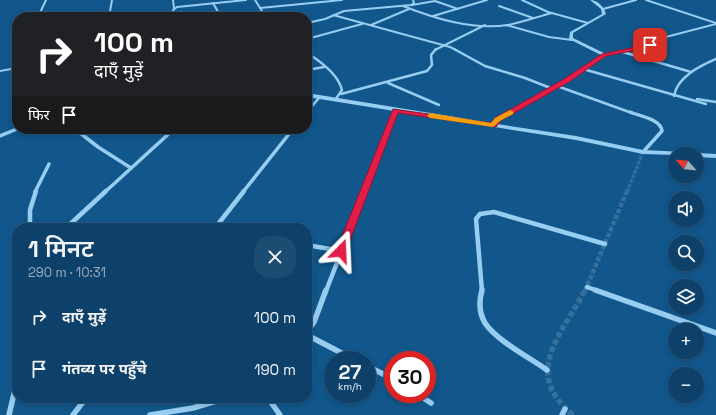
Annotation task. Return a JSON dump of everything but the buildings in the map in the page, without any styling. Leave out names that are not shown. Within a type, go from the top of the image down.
[{"type":"street","points":[[40,12],[46,0]]},
{"type":"street","points":[[110,12],[112,0],[115,0]]},
{"type":"street","points":[[173,0],[174,12]]},
{"type":"street","points":[[174,8],[246,0]]},
{"type":"street","points":[[255,0],[262,11]]},
{"type":"street","points":[[260,8],[342,0]]},
{"type":"street","points":[[411,5],[414,3],[413,0]]},
{"type":"street","points":[[432,17],[487,0]]},
{"type":"street","points":[[522,0],[552,13],[588,23]]},
{"type":"street","points":[[572,40],[571,33],[604,14],[603,9],[592,0]]},
{"type":"street","points":[[603,9],[636,0]]},
{"type":"street","points":[[646,0],[716,24]]},
{"type":"street","points":[[312,22],[324,20],[344,10],[403,6],[434,1],[458,9]]},
{"type":"street","points":[[213,3],[218,12]]},
{"type":"street","points":[[403,6],[432,17],[460,23],[486,25],[506,24],[552,13]]},
{"type":"street","points":[[499,6],[533,18]]},
{"type":"street","points":[[370,25],[409,9]]},
{"type":"street","points":[[333,15],[444,45],[461,52],[484,66],[555,87],[657,122],[662,130],[643,152]]},
{"type":"street","points":[[312,37],[334,33],[362,24]]},
{"type":"street","points":[[506,24],[549,37],[572,40],[604,55]]},
{"type":"street","points":[[493,125],[497,119],[555,87],[604,55],[645,47],[658,39],[716,24]]},
{"type":"street","points":[[335,100],[341,94],[427,70],[432,65],[432,53],[444,45],[480,30],[486,25]]},
{"type":"street","points":[[621,52],[691,72]]},
{"type":"street","points":[[312,57],[340,82],[342,90],[341,94]]},
{"type":"street","points":[[673,96],[681,83],[691,72],[704,63],[716,59]]},
{"type":"street","points":[[312,69],[324,67]]},
{"type":"street","points":[[0,70],[12,68]]},
{"type":"street","points":[[583,69],[673,96],[706,104]]},
{"type":"street","points":[[387,82],[438,105]]},
{"type":"street","points":[[312,96],[576,138],[643,152],[668,153]]},
{"type":"street","points":[[673,96],[716,102]]},
{"type":"street","points":[[312,106],[319,98]]},
{"type":"street","points":[[312,325],[396,110]]},
{"type":"street","points":[[0,136],[12,131]]},
{"type":"street","points":[[83,134],[98,147],[131,168]]},
{"type":"street","points":[[71,223],[168,134]]},
{"type":"street","points":[[219,223],[289,134]]},
{"type":"street","points":[[704,155],[716,156]]},
{"type":"street","points":[[30,223],[31,202],[49,164]]},
{"type":"street","points":[[547,370],[494,333],[484,322],[479,303],[482,289],[476,219],[480,214],[487,212],[499,213],[605,244]]},
{"type":"street","points":[[312,246],[341,251]]},
{"type":"street","points":[[587,287],[716,333]]},
{"type":"street","points":[[312,338],[338,351]]},
{"type":"street","points":[[9,415],[12,402]]},
{"type":"street","points":[[73,415],[82,403]]},
{"type":"street","points":[[150,415],[193,408],[210,403]]},
{"type":"street","points":[[272,403],[280,415]]},
{"type":"tunnel","points":[[627,192],[643,152]]},
{"type":"tunnel","points":[[585,291],[627,191]]},
{"type":"tunnel","points":[[573,415],[558,399],[550,384],[548,368],[551,353],[557,338],[585,290]]},
{"type":"slow traffic","points":[[430,116],[493,125],[497,119],[510,112]]},
{"type":"route","points":[[341,251],[396,110],[493,125],[497,119],[534,100],[604,55],[650,45]]}]
